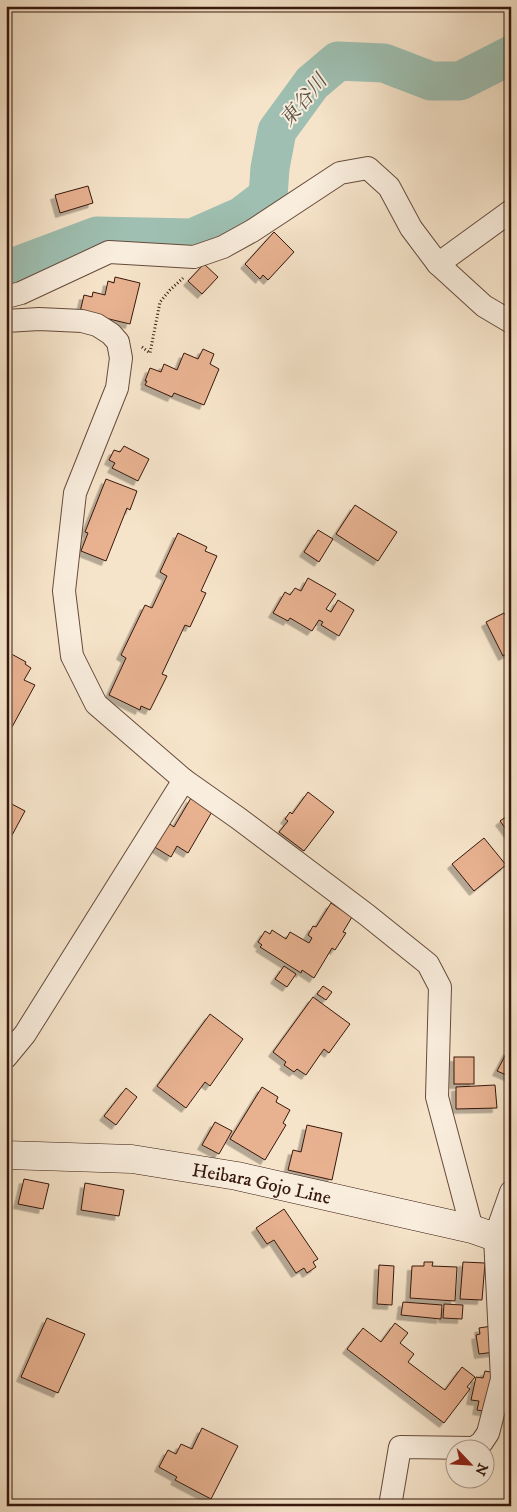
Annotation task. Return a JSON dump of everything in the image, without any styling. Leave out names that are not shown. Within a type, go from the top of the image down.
[{"type":"main road","name":"Heibara Gojo Line","points":[[6,1156],[132,1159],[237,1176],[493,1237]]},
{"type":"street","points":[[6,297],[21,293],[109,252],[194,257],[223,246],[252,231],[340,173],[368,168],[389,187],[411,228],[438,264],[484,306],[511,322]]},
{"type":"street","points":[[438,264],[511,211]]},
{"type":"street","points":[[6,321],[39,319],[82,321],[97,325],[111,334],[118,342],[121,358],[117,388],[76,493],[64,591],[72,656],[96,704],[184,780],[368,915],[428,964],[440,987],[437,1097],[493,1237],[502,1378],[488,1432],[482,1442],[474,1448],[400,1448],[390,1506]]},
{"type":"street","points":[[6,1057],[25,1034],[184,780]]},
{"type":"street","points":[[493,1237],[511,1192]]},
{"type":"path","points":[[111,334],[128,335],[150,353],[160,302],[182,280],[194,257]]},
{"type":"building","points":[[88,186],[93,203],[60,213],[55,195]]},
{"type":"building","points":[[274,232],[294,252],[268,280],[263,275],[260,279],[245,264]]},
{"type":"building","points":[[204,264],[218,277],[202,294],[188,281]]},
{"type":"building","points":[[115,277],[140,283],[130,324],[80,312],[84,295],[92,297],[93,292],[105,295],[108,281],[114,283]]},
{"type":"building","points":[[203,349],[214,354],[210,364],[219,369],[204,405],[174,393],[172,397],[145,385],[150,368],[161,372],[164,364],[177,370],[184,353],[198,359]]},
{"type":"building","points":[[124,446],[149,459],[138,481],[112,468],[115,463],[109,460],[114,450],[120,452]]},
{"type":"building","points":[[106,479],[137,491],[130,510],[127,508],[106,561],[81,551],[88,533],[85,532]]},
{"type":"building","points":[[355,505],[397,532],[378,561],[336,534]]},
{"type":"building","points":[[318,530],[333,539],[319,562],[304,552]]},
{"type":"building","points":[[178,533],[207,547],[205,551],[217,556],[201,591],[206,593],[190,627],[185,625],[162,674],[167,676],[150,710],[141,706],[140,710],[109,695],[126,658],[121,655],[145,605],[152,608],[167,576],[160,572]]},
{"type":"building","points":[[308,578],[336,594],[326,609],[331,612],[338,600],[354,610],[339,636],[321,625],[323,622],[319,620],[312,631],[290,618],[288,621],[273,613],[285,592],[290,595],[295,588],[301,591]]},
{"type":"building","points":[[504,613],[511,626],[511,652],[503,656],[486,622]]},
{"type":"building","points":[[6,651],[26,662],[25,664],[31,668],[24,680],[35,685],[6,738]]},
{"type":"building","points":[[308,792],[334,812],[304,851],[279,832],[288,821],[285,819],[290,812],[292,814]]},
{"type":"building","points":[[191,798],[213,810],[188,853],[177,846],[171,857],[153,846],[167,822],[174,827]]},
{"type":"building","points":[[6,801],[25,811],[10,839],[6,837]]},
{"type":"building","points":[[511,813],[511,836],[500,821]]},
{"type":"building","points":[[484,838],[506,865],[474,891],[452,864]]},
{"type":"building","points":[[331,903],[352,917],[343,932],[346,933],[335,950],[332,948],[314,978],[302,970],[301,973],[260,947],[262,945],[258,942],[265,931],[270,934],[272,930],[286,939],[290,932],[309,943],[312,938],[308,935],[313,926],[316,927]]},
{"type":"building","points":[[284,966],[296,974],[287,987],[275,979]]},
{"type":"building","points":[[323,986],[332,992],[326,1000],[317,994]]},
{"type":"building","points":[[313,997],[350,1024],[329,1053],[324,1049],[306,1075],[297,1069],[294,1072],[284,1065],[286,1062],[273,1052]]},
{"type":"building","points":[[210,1014],[243,1039],[210,1086],[205,1082],[186,1108],[157,1086]]},
{"type":"building","points":[[508,1050],[511,1051],[511,1077],[497,1071]]},
{"type":"building","points":[[454,1057],[474,1057],[474,1084],[454,1084]]},
{"type":"building","points":[[495,1085],[497,1108],[456,1109],[456,1087]]},
{"type":"building","points":[[262,1087],[278,1097],[276,1102],[290,1110],[283,1123],[286,1125],[265,1160],[230,1139]]},
{"type":"building","points":[[126,1088],[137,1097],[116,1125],[104,1116]]},
{"type":"building","points":[[215,1122],[232,1131],[219,1154],[202,1145]]},
{"type":"building","points":[[307,1125],[342,1133],[332,1180],[288,1170],[293,1150],[301,1152]]},
{"type":"building","points":[[24,1179],[49,1184],[43,1209],[18,1204]]},
{"type":"building","points":[[85,1183],[124,1190],[119,1216],[81,1210]]},
{"type":"building","points":[[284,1209],[318,1259],[313,1262],[316,1267],[307,1273],[304,1268],[296,1273],[274,1240],[267,1244],[256,1228]]},
{"type":"building","points":[[424,1262],[433,1262],[432,1266],[457,1267],[455,1301],[410,1298],[412,1266],[424,1266]]},
{"type":"building","points":[[463,1262],[485,1263],[482,1300],[460,1299]]},
{"type":"building","points":[[379,1265],[394,1266],[392,1305],[377,1304]]},
{"type":"building","points":[[403,1302],[442,1305],[441,1319],[401,1315]]},
{"type":"building","points":[[444,1304],[463,1305],[462,1319],[443,1318]]},
{"type":"building","points":[[47,1318],[85,1334],[58,1393],[21,1377]]},
{"type":"building","points":[[395,1323],[408,1333],[400,1343],[414,1354],[408,1362],[445,1390],[462,1367],[475,1377],[467,1387],[470,1389],[444,1423],[347,1349],[363,1328],[381,1342]]},
{"type":"building","points":[[492,1326],[495,1352],[479,1354],[476,1335],[480,1334],[479,1328]]},
{"type":"building","points":[[485,1371],[496,1373],[489,1412],[477,1410],[479,1401],[471,1400],[476,1377],[483,1378]]},
{"type":"building","points":[[202,1428],[238,1446],[211,1499],[175,1480],[177,1477],[159,1467],[168,1450],[176,1454],[181,1444],[192,1449]]},
{"type":"waterway","name":"東谷川","points":[[6,270],[97,236],[192,238],[242,216],[268,196],[270,168],[277,131],[312,83],[338,61],[384,63],[431,81],[460,81],[511,55]]}]
